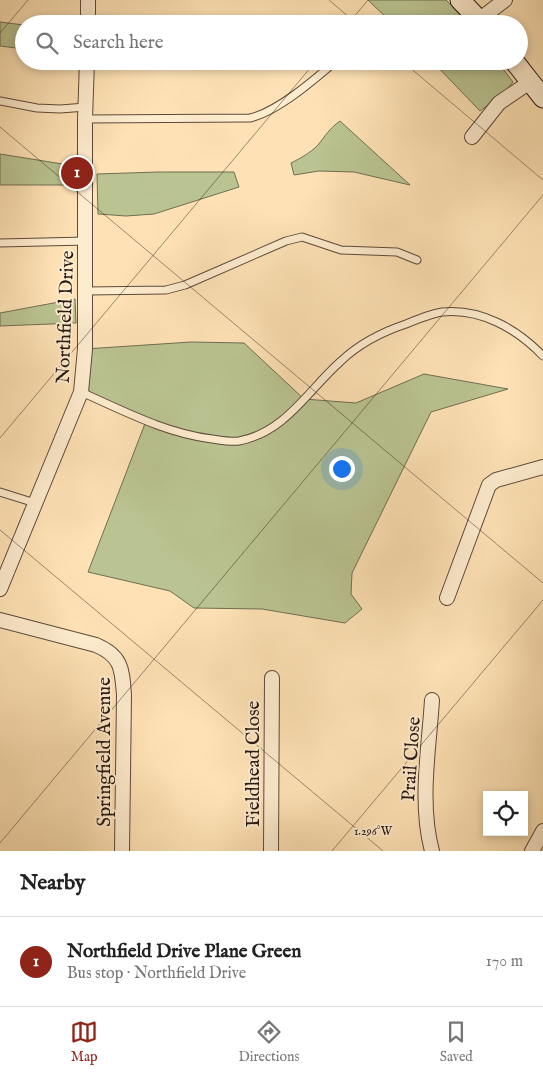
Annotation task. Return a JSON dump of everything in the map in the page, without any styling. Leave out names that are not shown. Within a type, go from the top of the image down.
[{"type":"street","points":[[88,0],[88,15]]},
{"type":"street","points":[[460,0],[474,15]]},
{"type":"street","points":[[489,15],[505,0]]},
{"type":"street","name":"Northfield Drive","points":[[0,589],[81,392],[84,371],[86,291],[87,70]]},
{"type":"street","points":[[521,70],[543,98]]},
{"type":"street","points":[[472,137],[499,103],[530,82]]},
{"type":"street","points":[[447,598],[489,485],[496,480],[543,467]]},
{"type":"street","name":"Springfield Avenue","points":[[0,620],[96,645],[108,650],[119,662],[123,673],[124,695],[122,851]]},
{"type":"street","name":"Fieldhead Close","points":[[271,851],[272,678]]},
{"type":"street","name":"Prail Close","points":[[432,700],[425,811],[432,851]]},
{"type":"street","points":[[532,851],[543,831]]},
{"type":"lane","points":[[0,101],[37,108],[86,113],[250,118],[262,115],[275,108],[324,70]]},
{"type":"lane","points":[[86,291],[166,290],[186,285],[286,241],[302,237],[341,250],[397,252],[416,260]]},
{"type":"lane","points":[[0,243],[86,241]]},
{"type":"lane","points":[[81,392],[163,428],[199,437],[238,441],[276,426],[296,409],[340,361],[357,347],[377,335],[442,312],[463,312],[481,316],[520,334],[543,356]]},
{"type":"lane","points":[[0,492],[35,503]]},
{"type":"green space","points":[[368,0],[446,0],[460,15],[384,15]]},
{"type":"green space","points":[[0,22],[15,24],[15,48],[0,46]]},
{"type":"green space","points":[[441,70],[504,70],[513,82],[504,93],[480,111]]},
{"type":"green space","points":[[340,121],[410,185],[354,172],[319,171],[294,175],[291,163],[315,148],[330,129]]},
{"type":"green space","points":[[0,154],[75,166],[75,185],[0,185]]},
{"type":"green space","points":[[234,172],[239,187],[154,214],[126,216],[98,214],[97,174]]},
{"type":"green space","points":[[75,299],[76,323],[0,326],[0,313]]},
{"type":"green space","points":[[191,342],[244,343],[304,399],[356,403],[424,374],[508,389],[431,412],[352,573],[351,594],[362,609],[345,623],[262,609],[194,608],[170,591],[88,572],[146,421],[81,392],[85,349]]},
{"type":"place","name":"Northfield Drive Plane Green","points":[[77,173]]}]
